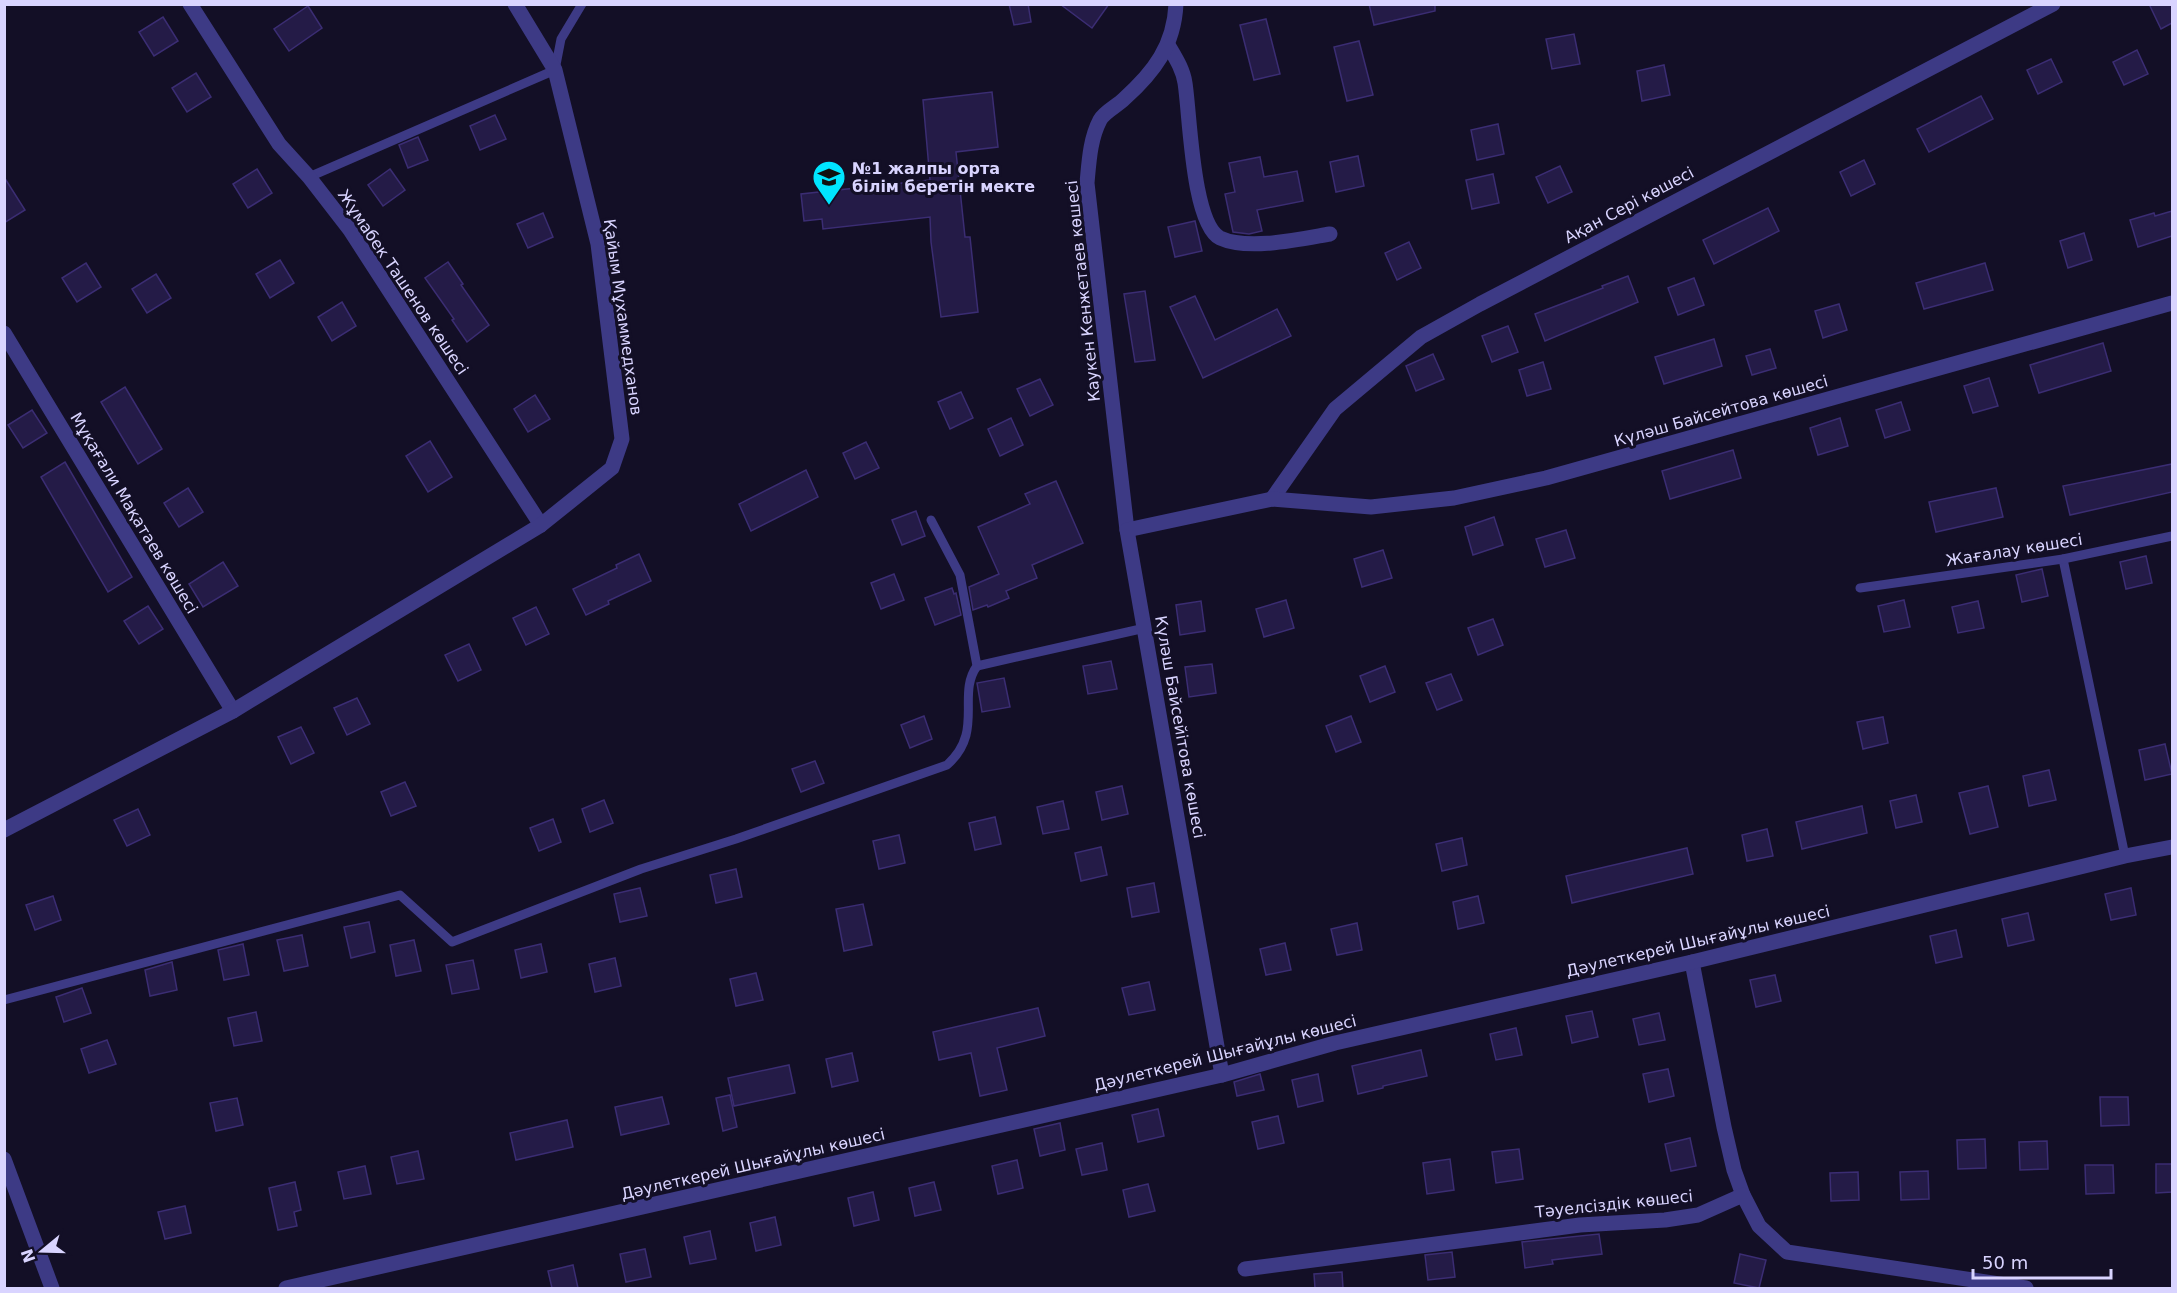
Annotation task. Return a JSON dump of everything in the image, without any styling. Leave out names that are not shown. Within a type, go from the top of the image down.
[{"type":"street","name":"Жұмабек Ташенов көшесі","points":[[190,4],[279,144],[309,177],[350,230],[541,525]]},
{"type":"street","name":"Қайым Мұхаммедханов","points":[[514,4],[555,70],[598,244],[622,439],[612,468],[541,525]]},
{"type":"street","name":"Каукен Кенжетаев көшесі","points":[[1127,530],[1087,183],[1091,146],[1101,118],[1124,100],[1145,78],[1168,45],[1175,20],[1176,4]]},
{"type":"street","name":"Ақан Сері көшесі","points":[[1272,500],[1335,410],[1421,337],[2053,4]]},
{"type":"street","points":[[1168,45],[1183,73],[1198,191],[1206,220],[1214,233],[1222,238],[1243,242],[1268,243],[1330,234]]},
{"type":"street","name":"Күләш Байсейтова көшесі","points":[[1272,500],[1371,507],[1454,498],[1546,478],[2172,303]]},
{"type":"street","name":"Мұқағали Мақатаев көшесі","points":[[4,333],[233,711]]},
{"type":"street","points":[[1127,530],[1272,500]]},
{"type":"street","points":[[4,831],[233,711],[541,525]]},
{"type":"street","name":"Күләш Байсейітова көшесі","points":[[1127,530],[1222,1075]]},
{"type":"street","name":"Дәулеткерей Шығайұлы көшесі","points":[[286,1288],[1222,1075],[1335,1043],[1692,962],[2126,856],[2172,847]]},
{"type":"street","points":[[1692,962],[1734,1170],[1743,1195],[1759,1226],[1786,1252],[2026,1288]]},
{"type":"street","points":[[4,1159],[52,1288]]},
{"type":"street","name":"Тәуелсіздік көшесі","points":[[1245,1269],[1580,1225],[1665,1220],[1698,1215],[1743,1195]]},
{"type":"lane","points":[[309,177],[555,70],[561,39],[582,4]]},
{"type":"lane","points":[[931,520],[960,575],[977,666]]},
{"type":"lane","name":"Жағалау көшесі","points":[[1860,588],[2063,559],[2172,536]]},
{"type":"lane","points":[[2063,559],[2126,856]]},
{"type":"lane","points":[[4,1000],[399,895],[452,942],[641,869],[736,839],[947,765],[959,754],[969,726],[969,695],[972,673],[977,666],[1145,628]]},
{"type":"building","points":[[1009,4],[1028,4],[1031,22],[1014,25]]},
{"type":"building","points":[[1060,4],[1109,4],[1092,28]]},
{"type":"building","points":[[1369,4],[1435,4],[1435,11],[1374,25]]},
{"type":"building","points":[[2149,4],[2172,4],[2172,23],[2161,29]]},
{"type":"building","points":[[308,6],[322,28],[289,51],[274,29]]},
{"type":"building","points":[[163,17],[178,41],[154,56],[139,32]]},
{"type":"building","points":[[1266,19],[1280,74],[1254,80],[1240,25]]},
{"type":"building","points":[[1574,34],[1580,64],[1552,69],[1546,39]]},
{"type":"building","points":[[1359,41],[1373,95],[1347,101],[1334,47]]},
{"type":"building","points":[[2137,50],[2148,74],[2124,85],[2113,62]]},
{"type":"building","points":[[2051,59],[2062,82],[2038,94],[2027,70]]},
{"type":"building","points":[[1664,65],[1670,95],[1642,101],[1637,71]]},
{"type":"building","points":[[196,73],[211,97],[187,112],[172,88]]},
{"type":"building","points":[[992,92],[998,147],[956,152],[965,237],[970,237],[978,312],[941,317],[930,217],[823,229],[822,219],[804,221],[801,194],[930,180],[923,100]]},
{"type":"building","points":[[1981,96],[1993,119],[1929,152],[1917,129]]},
{"type":"building","points":[[495,115],[506,139],[480,150],[470,126]]},
{"type":"building","points":[[1498,124],[1504,154],[1477,160],[1471,130]]},
{"type":"building","points":[[418,137],[428,160],[408,168],[399,145]]},
{"type":"building","points":[[1358,156],[1364,186],[1336,192],[1330,162]]},
{"type":"building","points":[[1260,157],[1264,177],[1297,171],[1303,201],[1257,210],[1262,231],[1249,234],[1233,232],[1225,194],[1235,192],[1229,163]]},
{"type":"building","points":[[1864,160],[1875,184],[1851,196],[1840,172]]},
{"type":"building","points":[[1560,166],[1572,192],[1548,203],[1536,177]]},
{"type":"building","points":[[257,169],[272,193],[248,208],[233,184]]},
{"type":"building","points":[[390,169],[405,190],[383,206],[368,185]]},
{"type":"building","points":[[1493,174],[1499,203],[1472,209],[1466,180]]},
{"type":"building","points":[[4,177],[25,210],[4,223]]},
{"type":"building","points":[[1768,208],[1779,231],[1714,264],[1703,240]]},
{"type":"building","points":[[2172,211],[2172,236],[2138,247],[2130,220],[2154,213],[2155,216]]},
{"type":"building","points":[[543,213],[553,237],[528,248],[517,224]]},
{"type":"building","points":[[1195,221],[1202,251],[1175,257],[1168,227]]},
{"type":"building","points":[[2084,233],[2092,260],[2068,268],[2060,241]]},
{"type":"building","points":[[1409,242],[1421,268],[1397,280],[1385,253]]},
{"type":"building","points":[[280,260],[294,283],[270,298],[256,274]]},
{"type":"building","points":[[448,262],[489,325],[467,342],[425,278]]},
{"type":"building","points":[[86,263],[101,287],[77,302],[62,278]]},
{"type":"building","points":[[1985,263],[1993,290],[1924,309],[1916,283]]},
{"type":"building","points":[[156,274],[171,298],[147,313],[132,289]]},
{"type":"building","points":[[1628,276],[1638,302],[1545,341],[1535,314]]},
{"type":"building","points":[[1694,278],[1704,305],[1678,315],[1668,288]]},
{"type":"building","points":[[1145,291],[1155,360],[1135,362],[1124,294]]},
{"type":"building","points":[[1195,296],[1215,340],[1277,309],[1291,336],[1203,378],[1170,307]]},
{"type":"building","points":[[342,302],[356,326],[332,341],[318,317]]},
{"type":"building","points":[[1839,304],[1847,330],[1823,338],[1815,311]]},
{"type":"building","points":[[1508,326],[1518,352],[1492,362],[1482,336]]},
{"type":"building","points":[[1714,339],[1722,366],[1664,384],[1655,357]]},
{"type":"building","points":[[2103,343],[2111,371],[2039,393],[2030,365]]},
{"type":"building","points":[[1770,349],[1776,368],[1752,375],[1746,356]]},
{"type":"building","points":[[1433,354],[1444,379],[1416,391],[1406,366]]},
{"type":"building","points":[[1543,362],[1551,389],[1527,396],[1519,370]]},
{"type":"building","points":[[1989,378],[1998,406],[1973,413],[1964,386]]},
{"type":"building","points":[[1040,379],[1053,405],[1030,416],[1017,389]]},
{"type":"building","points":[[125,387],[162,449],[138,464],[101,402]]},
{"type":"building","points":[[961,392],[973,418],[950,429],[938,402]]},
{"type":"building","points":[[535,395],[550,419],[528,432],[514,409]]},
{"type":"building","points":[[1901,402],[1910,430],[1885,438],[1876,410]]},
{"type":"building","points":[[32,410],[47,433],[23,448],[8,425]]},
{"type":"building","points":[[1011,418],[1023,445],[1000,456],[988,429]]},
{"type":"building","points":[[1840,418],[1848,446],[1818,455],[1810,428]]},
{"type":"building","points":[[430,441],[452,477],[428,492],[406,456]]},
{"type":"building","points":[[866,442],[879,468],[855,479],[843,453]]},
{"type":"building","points":[[1733,450],[1741,478],[1670,499],[1662,471]]},
{"type":"building","points":[[65,462],[132,577],[108,592],[41,477]]},
{"type":"building","points":[[2172,464],[2172,492],[2070,515],[2063,486]]},
{"type":"building","points":[[806,470],[818,497],[751,531],[739,504]]},
{"type":"building","points":[[1056,481],[1083,543],[1032,565],[1037,578],[1006,591],[1009,598],[988,607],[987,605],[973,610],[969,587],[999,574],[978,527],[1030,504],[1025,494]]},
{"type":"building","points":[[188,488],[203,512],[179,527],[164,503]]},
{"type":"building","points":[[1996,488],[2003,517],[1936,532],[1929,502]]},
{"type":"building","points":[[916,511],[925,536],[902,545],[892,520]]},
{"type":"building","points":[[1494,517],[1503,545],[1473,555],[1465,527]]},
{"type":"building","points":[[1566,530],[1575,558],[1545,567],[1536,539]]},
{"type":"building","points":[[1383,550],[1392,578],[1362,587],[1354,559]]},
{"type":"building","points":[[639,554],[651,581],[608,601],[609,604],[586,615],[573,589],[617,568],[616,565]]},
{"type":"building","points":[[2146,556],[2152,583],[2126,589],[2120,562]]},
{"type":"building","points":[[223,562],[238,586],[203,607],[189,584]]},
{"type":"building","points":[[2042,569],[2048,596],[2022,602],[2016,575]]},
{"type":"building","points":[[894,574],[904,600],[881,609],[871,583]]},
{"type":"building","points":[[952,588],[954,594],[956,593],[961,615],[935,625],[925,598]]},
{"type":"building","points":[[1286,600],[1294,628],[1264,637],[1256,609]]},
{"type":"building","points":[[1904,600],[1910,627],[1884,632],[1878,606]]},
{"type":"building","points":[[1201,601],[1205,631],[1180,635],[1176,605]]},
{"type":"building","points":[[1978,601],[1984,628],[1958,633],[1952,607]]},
{"type":"building","points":[[148,606],[163,629],[139,644],[124,621]]},
{"type":"building","points":[[536,607],[549,634],[526,645],[513,618]]},
{"type":"building","points":[[1493,619],[1503,645],[1478,655],[1468,628]]},
{"type":"building","points":[[469,644],[481,670],[458,681],[445,655]]},
{"type":"building","points":[[1111,661],[1117,689],[1088,694],[1083,666]]},
{"type":"building","points":[[1212,664],[1216,693],[1189,697],[1185,667]]},
{"type":"building","points":[[1385,666],[1395,692],[1370,702],[1360,676]]},
{"type":"building","points":[[1451,674],[1462,700],[1437,710],[1426,683]]},
{"type":"building","points":[[1004,678],[1010,707],[982,712],[977,683]]},
{"type":"building","points":[[357,698],[370,724],[347,735],[334,708]]},
{"type":"building","points":[[924,716],[932,739],[910,748],[901,725]]},
{"type":"building","points":[[1351,716],[1361,742],[1336,752],[1326,726]]},
{"type":"building","points":[[1883,717],[1888,743],[1863,749],[1857,722]]},
{"type":"building","points":[[301,727],[314,753],[291,764],[278,737]]},
{"type":"building","points":[[2165,744],[2172,774],[2145,780],[2139,750]]},
{"type":"building","points":[[815,761],[824,783],[801,792],[792,769]]},
{"type":"building","points":[[2049,770],[2056,800],[2029,806],[2023,776]]},
{"type":"building","points":[[405,782],[416,806],[391,816],[381,792]]},
{"type":"building","points":[[1122,786],[1128,814],[1102,820],[1096,792]]},
{"type":"building","points":[[1988,786],[1998,827],[1970,834],[1959,793]]},
{"type":"building","points":[[1916,795],[1922,822],[1896,828],[1890,801]]},
{"type":"building","points":[[604,800],[613,823],[590,832],[582,809]]},
{"type":"building","points":[[1063,801],[1069,829],[1043,834],[1037,807]]},
{"type":"building","points":[[1862,806],[1867,833],[1802,849],[1796,822]]},
{"type":"building","points":[[138,809],[150,835],[127,846],[114,820]]},
{"type":"building","points":[[995,817],[1001,844],[975,850],[969,823]]},
{"type":"building","points":[[553,819],[561,842],[539,851],[530,828]]},
{"type":"building","points":[[1767,829],[1773,856],[1747,861],[1742,835]]},
{"type":"building","points":[[899,835],[905,863],[879,869],[873,841]]},
{"type":"building","points":[[1462,838],[1467,865],[1442,871],[1436,844]]},
{"type":"building","points":[[1101,847],[1107,875],[1081,881],[1075,853]]},
{"type":"building","points":[[1687,848],[1693,874],[1572,903],[1566,876]]},
{"type":"building","points":[[736,869],[742,897],[716,903],[710,875]]},
{"type":"building","points":[[1154,883],[1159,912],[1132,917],[1127,888]]},
{"type":"building","points":[[640,888],[647,916],[620,922],[614,894]]},
{"type":"building","points":[[2131,888],[2136,915],[2111,920],[2105,894]]},
{"type":"building","points":[[53,896],[61,920],[35,930],[26,905]]},
{"type":"building","points":[[1478,896],[1484,923],[1458,929],[1453,902]]},
{"type":"building","points":[[863,904],[872,945],[844,951],[836,909]]},
{"type":"building","points":[[2028,913],[2034,940],[2008,946],[2002,919]]},
{"type":"building","points":[[369,922],[375,952],[351,958],[344,927]]},
{"type":"building","points":[[1357,923],[1362,950],[1337,955],[1331,929]]},
{"type":"building","points":[[1956,930],[1962,957],[1936,963],[1930,936]]},
{"type":"building","points":[[302,935],[308,966],[284,971],[277,940]]},
{"type":"building","points":[[414,940],[421,971],[396,976],[390,945]]},
{"type":"building","points":[[1285,943],[1291,970],[1266,975],[1260,949]]},
{"type":"building","points":[[243,944],[249,975],[224,980],[218,950]]},
{"type":"building","points":[[541,944],[547,972],[521,978],[515,950]]},
{"type":"building","points":[[615,958],[621,986],[595,992],[589,964]]},
{"type":"building","points":[[473,960],[479,989],[452,994],[446,965]]},
{"type":"building","points":[[172,962],[177,990],[150,996],[145,970]]},
{"type":"building","points":[[756,973],[763,1000],[736,1006],[730,979]]},
{"type":"building","points":[[1775,975],[1781,1001],[1756,1007],[1750,980]]},
{"type":"building","points":[[1149,982],[1155,1010],[1129,1015],[1122,988]]},
{"type":"building","points":[[82,988],[91,1013],[64,1022],[56,997]]},
{"type":"building","points":[[1038,1008],[1045,1036],[997,1048],[1007,1090],[980,1096],[971,1053],[939,1060],[933,1032]]},
{"type":"building","points":[[1592,1011],[1598,1037],[1572,1043],[1566,1016]]},
{"type":"building","points":[[256,1012],[262,1041],[234,1046],[228,1018]]},
{"type":"building","points":[[1659,1013],[1665,1040],[1639,1045],[1633,1019]]},
{"type":"building","points":[[1516,1028],[1522,1055],[1496,1060],[1490,1034]]},
{"type":"building","points":[[107,1040],[116,1064],[89,1073],[81,1049]]},
{"type":"building","points":[[1421,1050],[1427,1076],[1358,1094],[1352,1066]]},
{"type":"building","points":[[852,1053],[858,1081],[832,1087],[826,1059]]},
{"type":"building","points":[[789,1065],[795,1093],[734,1106],[728,1078]]},
{"type":"building","points":[[1668,1069],[1674,1096],[1649,1102],[1643,1074]]},
{"type":"building","points":[[1260,1074],[1264,1090],[1237,1096],[1234,1082]]},
{"type":"building","points":[[1318,1074],[1323,1101],[1298,1107],[1292,1080]]},
{"type":"building","points":[[730,1095],[737,1127],[723,1131],[716,1098]]},
{"type":"building","points":[[662,1097],[669,1124],[621,1135],[615,1107]]},
{"type":"building","points":[[2100,1097],[2128,1097],[2129,1125],[2101,1126]]},
{"type":"building","points":[[237,1098],[243,1125],[216,1131],[210,1103]]},
{"type":"building","points":[[1158,1109],[1164,1136],[1138,1142],[1132,1115]]},
{"type":"building","points":[[1278,1116],[1284,1143],[1258,1149],[1252,1122]]},
{"type":"building","points":[[567,1120],[573,1147],[516,1160],[510,1133]]},
{"type":"building","points":[[1060,1123],[1065,1150],[1040,1156],[1034,1129]]},
{"type":"building","points":[[1690,1138],[1696,1166],[1671,1171],[1665,1144]]},
{"type":"building","points":[[1985,1139],[1986,1168],[1958,1169],[1957,1140]]},
{"type":"building","points":[[2047,1141],[2048,1169],[2020,1170],[2019,1142]]},
{"type":"building","points":[[1102,1143],[1107,1170],[1082,1175],[1076,1149]]},
{"type":"building","points":[[1519,1149],[1523,1179],[1496,1183],[1492,1152]]},
{"type":"building","points":[[418,1151],[424,1179],[397,1184],[391,1157]]},
{"type":"building","points":[[1450,1159],[1454,1190],[1427,1194],[1423,1163]]},
{"type":"building","points":[[1017,1160],[1023,1188],[998,1194],[992,1166]]},
{"type":"building","points":[[2156,1164],[2172,1164],[2172,1192],[2156,1193]]},
{"type":"building","points":[[2085,1165],[2113,1165],[2114,1193],[2086,1194]]},
{"type":"building","points":[[365,1166],[371,1194],[344,1199],[338,1172]]},
{"type":"building","points":[[1928,1171],[1929,1199],[1901,1200],[1900,1172]]},
{"type":"building","points":[[1858,1172],[1859,1200],[1831,1201],[1830,1173]]},
{"type":"building","points":[[295,1182],[301,1210],[294,1212],[297,1226],[278,1230],[269,1188]]},
{"type":"building","points":[[934,1182],[941,1210],[915,1216],[909,1188]]},
{"type":"building","points":[[1148,1184],[1155,1211],[1129,1217],[1123,1190]]},
{"type":"building","points":[[873,1192],[879,1220],[854,1226],[848,1198]]},
{"type":"building","points":[[185,1206],[191,1233],[165,1239],[158,1212]]},
{"type":"building","points":[[775,1217],[781,1245],[756,1251],[750,1223]]},
{"type":"building","points":[[710,1231],[716,1259],[690,1264],[684,1237]]},
{"type":"building","points":[[1599,1234],[1602,1254],[1552,1260],[1553,1264],[1525,1268],[1522,1242]]},
{"type":"building","points":[[645,1249],[651,1277],[626,1282],[620,1254]]},
{"type":"building","points":[[1452,1252],[1455,1277],[1428,1280],[1425,1255]]},
{"type":"building","points":[[1740,1254],[1766,1260],[1759,1288],[1734,1283]]},
{"type":"building","points":[[573,1265],[578,1288],[552,1288],[548,1271]]},
{"type":"building","points":[[1342,1272],[1343,1288],[1315,1288],[1314,1274]]},
{"type":"place","name":"№1 жалпы орта білім беретін мекте","points":[[829,206]]}]
